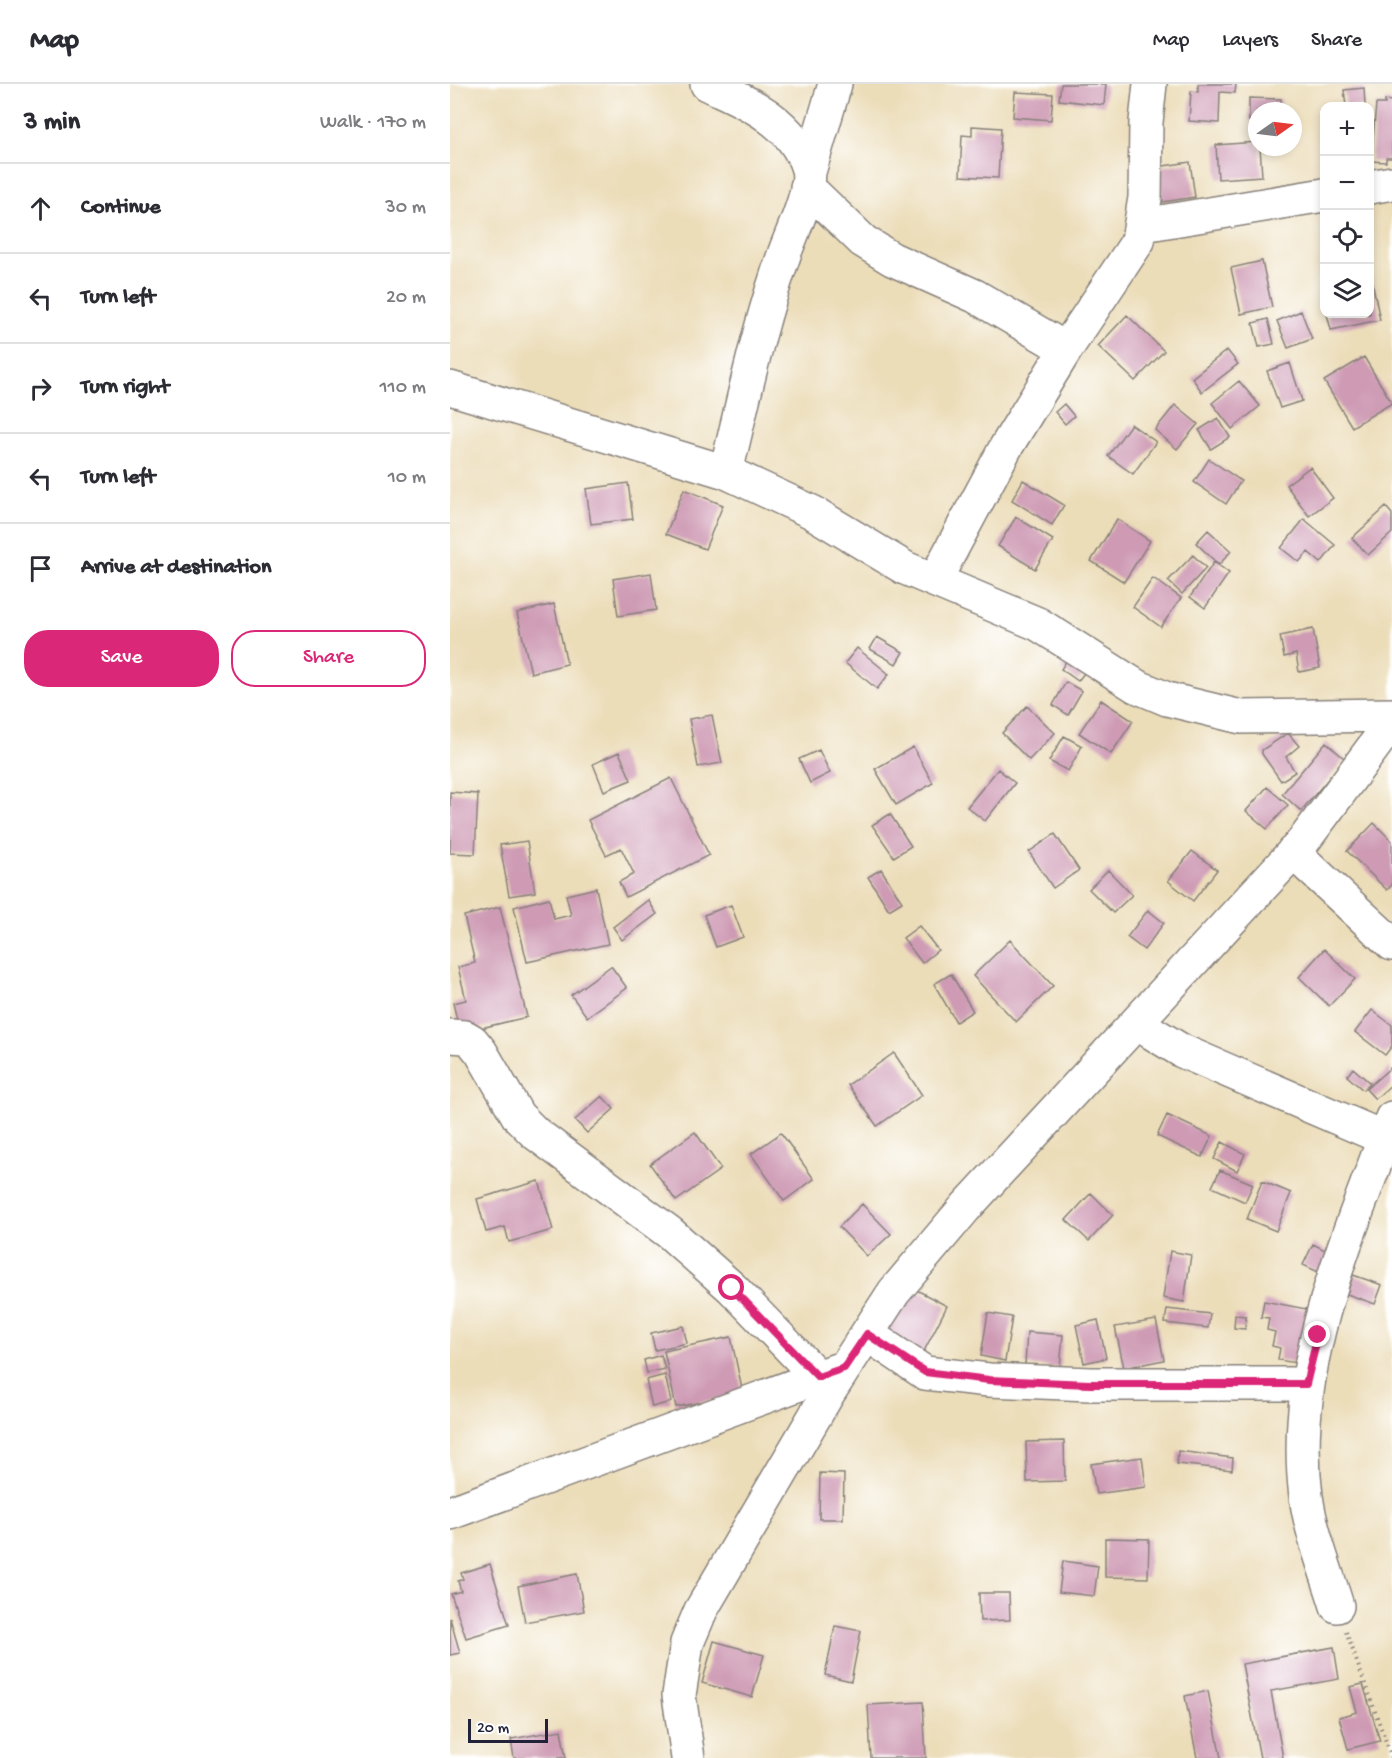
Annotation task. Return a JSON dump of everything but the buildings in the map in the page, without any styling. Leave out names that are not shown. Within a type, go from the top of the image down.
[{"type":"street","points":[[707,84],[772,118],[789,132],[808,179],[872,247],[892,259],[975,296],[1065,349]]},
{"type":"street","points":[[726,472],[766,303],[808,179],[835,84]]},
{"type":"street","points":[[935,580],[1006,447],[1065,349],[1138,241],[1143,225],[1150,84]]},
{"type":"street","points":[[1374,186],[1392,183]]},
{"type":"street","points":[[1143,225],[1320,196]]},
{"type":"street","points":[[450,388],[726,472],[812,512],[872,550],[1038,624],[1136,686],[1167,699],[1241,717],[1392,715]]},
{"type":"street","points":[[688,1758],[679,1695],[687,1643],[701,1610],[831,1372],[867,1334],[894,1292],[964,1208],[1293,852],[1392,722]]},
{"type":"street","points":[[1293,852],[1392,944]]},
{"type":"street","points":[[1136,1023],[1182,1052],[1388,1128],[1330,1294],[1306,1384],[1306,1496],[1336,1606]]},
{"type":"street","points":[[450,1036],[465,1037],[472,1041],[481,1052],[518,1116],[535,1134],[670,1233],[831,1372]]},
{"type":"street","points":[[867,1334],[925,1372],[957,1376],[1090,1384],[1306,1384]]},
{"type":"street","points":[[450,1513],[831,1372]]},
{"type":"path","points":[[1336,1606],[1392,1758]]},
{"type":"route","points":[[732,1288],[818,1377],[844,1368],[867,1334],[925,1372],[989,1380],[1090,1384],[1306,1384],[1318,1335]]}]
